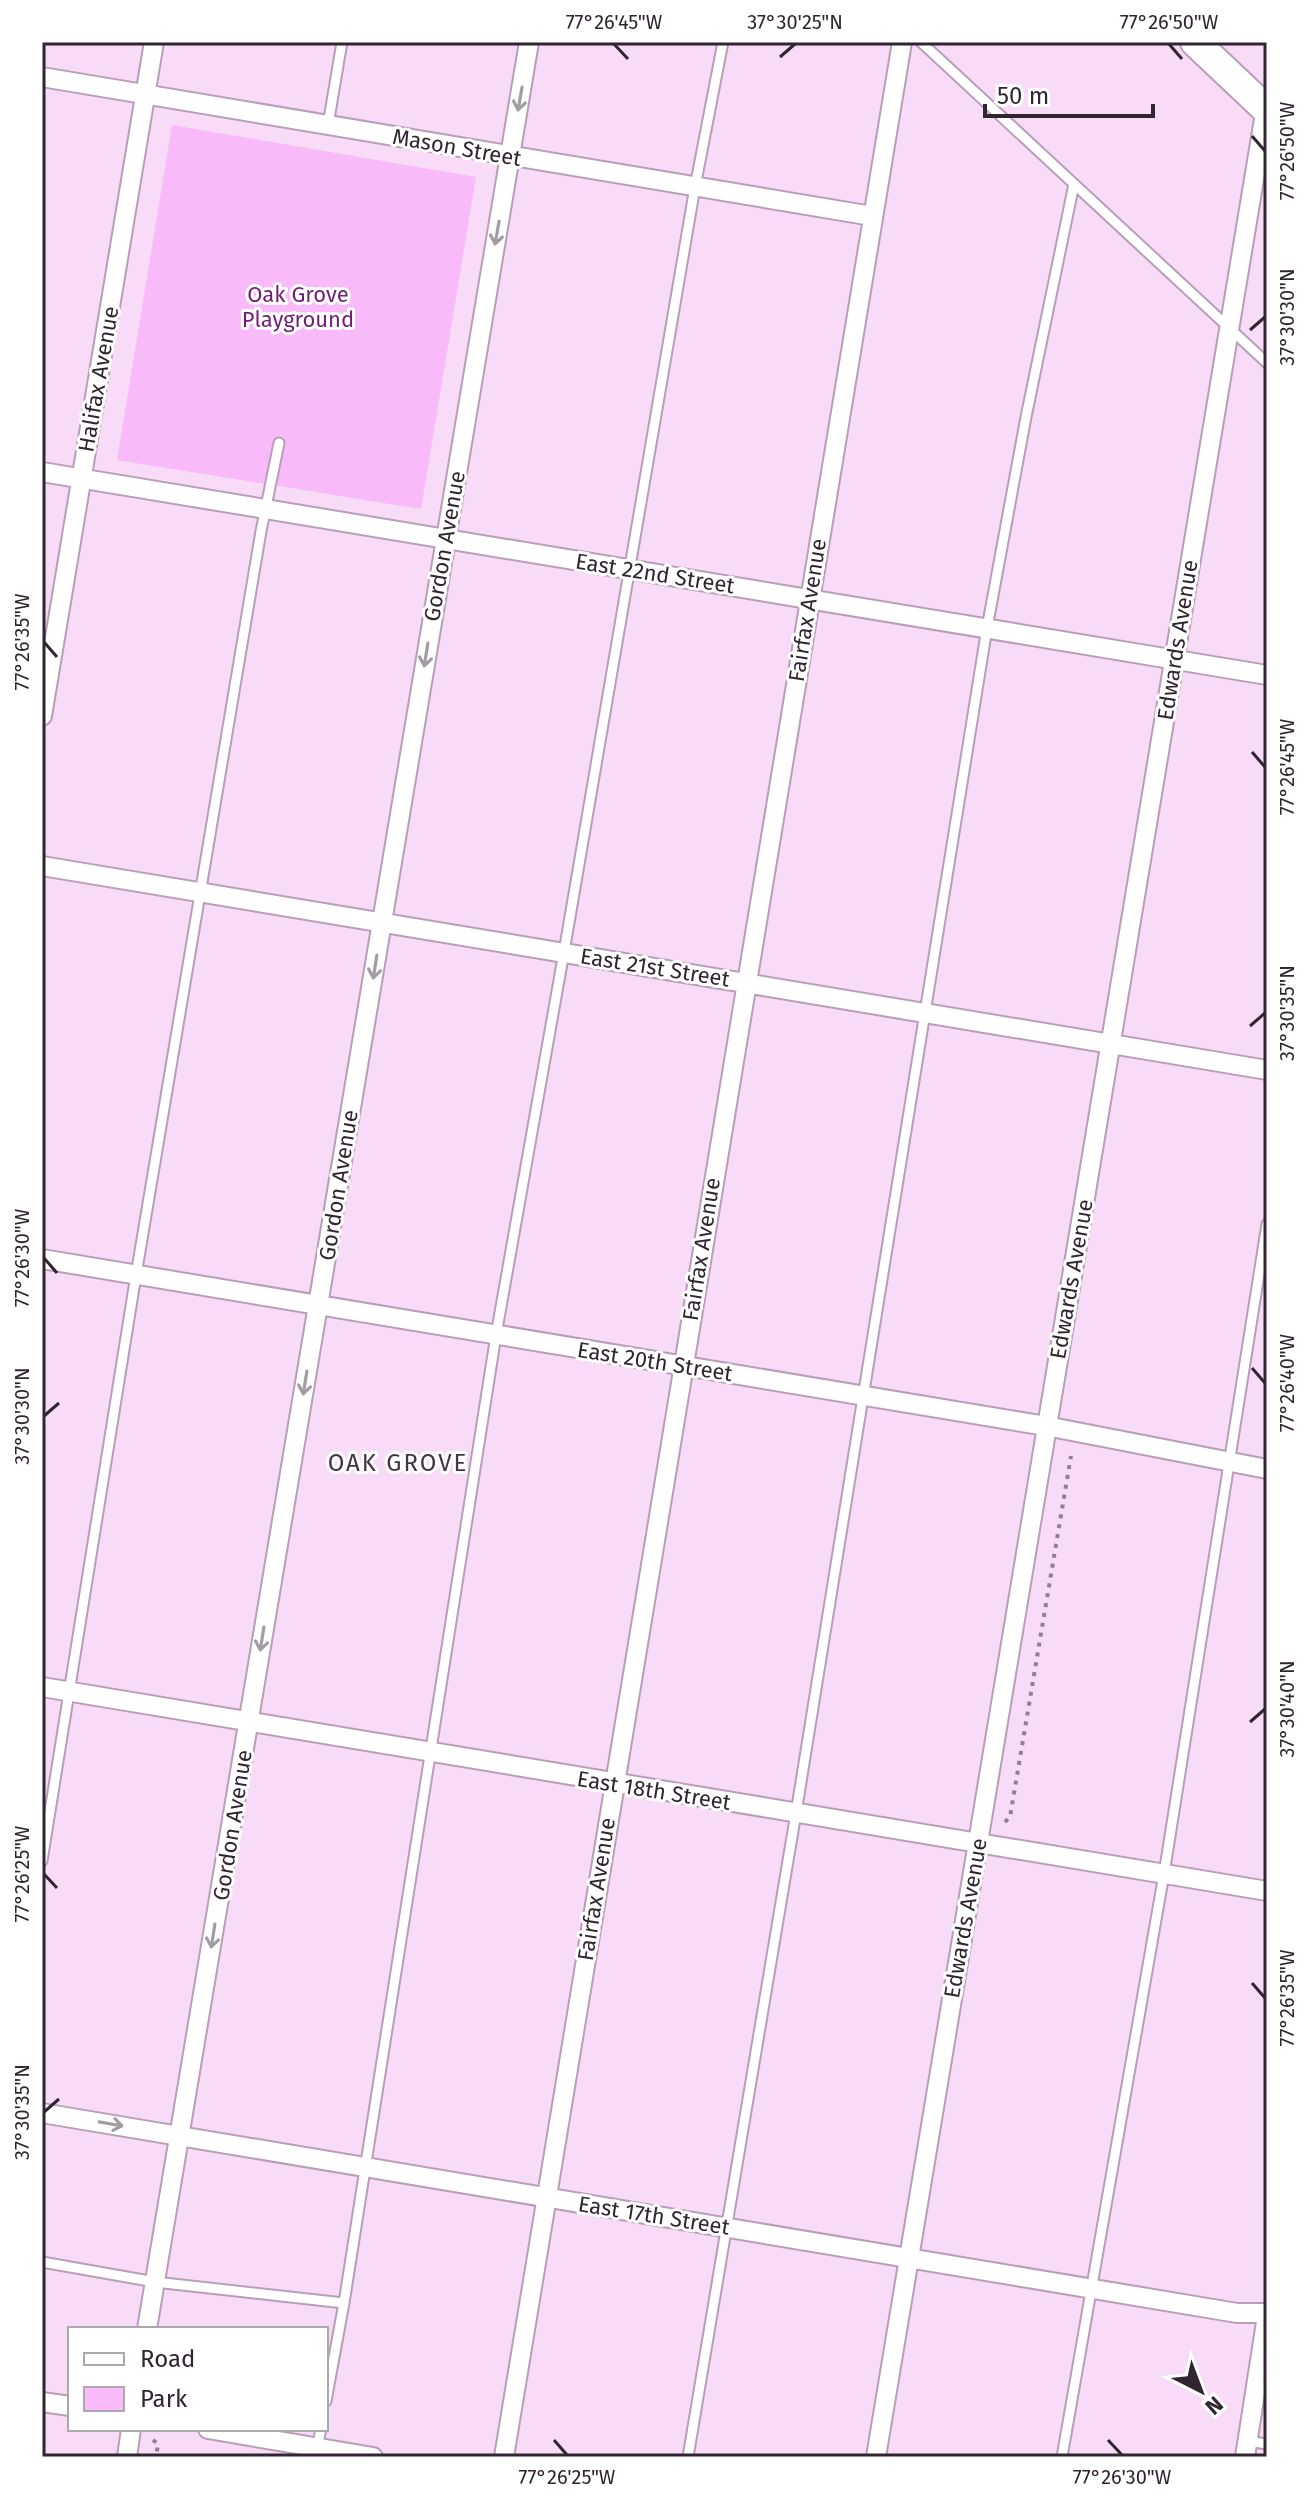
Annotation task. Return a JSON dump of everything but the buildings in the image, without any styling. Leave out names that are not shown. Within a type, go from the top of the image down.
[{"type":"main road","points":[[1195,42],[1267,107]]},
{"type":"street","name":"Halifax Avenue","points":[[42,716],[154,42]]},
{"type":"street","name":"Gordon Avenue","points":[[147,2327],[529,42]]},
{"type":"street","name":"Fairfax Avenue","points":[[504,2457],[902,42]]},
{"type":"street","name":"Mason Street","points":[[42,77],[872,216]]},
{"type":"street","name":"Edwards Avenue","points":[[876,2457],[1267,107]]},
{"type":"street","name":"East 22nd Street","points":[[42,472],[1267,675]]},
{"type":"street","name":"East 21st Street","points":[[42,866],[1267,1070]]},
{"type":"street","name":"East 20th Street","points":[[42,1259],[1046,1426],[1267,1469]]},
{"type":"street","name":"East 18th Street","points":[[42,1687],[1267,1891]]},
{"type":"street","name":"East 17th Street","points":[[42,2113],[1237,2313],[1267,2315]]},
{"type":"street","points":[[1246,2449],[1267,2315]]},
{"type":"street","points":[[42,2402],[68,2406]]},
{"type":"street","points":[[127,2457],[131,2431]]},
{"type":"street","points":[[233,2431],[319,2438],[373,2457]]},
{"type":"lane","points":[[328,125],[342,42]]},
{"type":"lane","points":[[328,2390],[366,2167],[496,1335],[695,187],[723,42]]},
{"type":"lane","points":[[921,42],[1267,363]]},
{"type":"lane","points":[[688,2457],[796,1813],[987,628],[1074,184]]},
{"type":"lane","points":[[42,1861],[200,892],[279,443]]},
{"type":"lane","points":[[1062,2457],[1164,1874],[1267,1224]]},
{"type":"lane","points":[[42,2262],[155,2282],[344,2303]]},
{"type":"lane","points":[[1246,2449],[1267,2444]]},
{"type":"path","points":[[1005,1822],[1010,1817],[1071,1456]]},
{"type":"path","points":[[153,2440],[158,2444],[156,2457]]},
{"type":"green space","name":"Oak Grove Playground","points":[[172,125],[476,177],[421,509],[117,460]]},
{"type":"district","name":"OAK GROVE","points":[[398,1463]]}]
